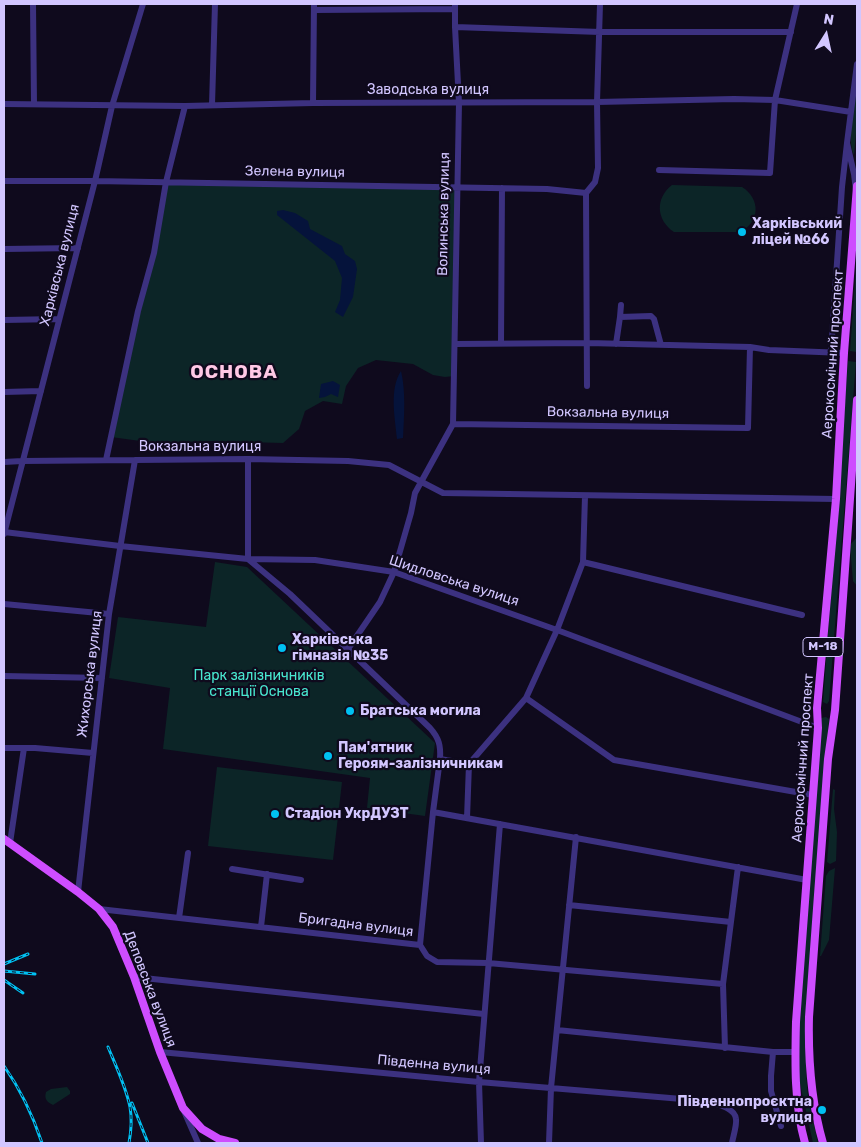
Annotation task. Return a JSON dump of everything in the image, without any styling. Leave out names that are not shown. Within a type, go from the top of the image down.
[{"type":"main road","name":"Аерокосмічний проспект","points":[[823,1143],[811,1085],[808,1050],[809,1017],[828,759],[826,709],[836,499],[844,353],[857,191]]},
{"type":"main road","name":"Аерокосмічний проспект","points":[[805,1143],[798,1098],[796,1022],[818,728],[826,709],[857,400]]},
{"type":"main road","name":"Деповська вулиця","points":[[7,841],[78,892],[99,909],[113,926],[183,1108]]},
{"type":"main road","points":[[183,1108],[202,1129],[219,1139],[236,1143]]},
{"type":"street","points":[[33,4],[34,104]]},
{"type":"street","name":"Харківська вулиця","points":[[4,532],[78,248],[112,106],[143,4]]},
{"type":"street","points":[[212,105],[215,4]]},
{"type":"street","points":[[587,386],[586,193],[595,182],[598,168],[597,102],[600,4]]},
{"type":"street","points":[[658,170],[770,173],[775,100],[797,4]]},
{"type":"street","points":[[313,103],[314,7],[455,7]]},
{"type":"street","name":"Волинська вулиця","points":[[453,424],[458,103],[455,7]]},
{"type":"street","points":[[455,27],[600,32],[791,32]]},
{"type":"street","name":"Аерокосмічний проспект","points":[[831,353],[842,187],[857,64]]},
{"type":"street","name":"Заводська вулиця","points":[[4,104],[185,106],[734,99],[775,100],[850,112]]},
{"type":"street","points":[[106,460],[138,311],[154,253],[166,182],[185,106]]},
{"type":"street","name":"Аерокосмічний проспект","points":[[847,143],[857,191]]},
{"type":"street","name":"Зелена вулиця","points":[[4,180],[95,180],[547,189],[586,193]]},
{"type":"street","points":[[502,188],[502,343]]},
{"type":"street","points":[[4,249],[78,248]]},
{"type":"street","points":[[616,344],[621,304]]},
{"type":"street","points":[[620,317],[651,316],[654,318],[661,345]]},
{"type":"street","points":[[4,320],[59,319]]},
{"type":"street","points":[[455,344],[588,343],[750,347],[769,350],[844,353]]},
{"type":"street","name":"Вокзальна вулиця","points":[[453,424],[748,428],[750,347]]},
{"type":"street","points":[[4,392],[40,391]]},
{"type":"street","points":[[348,649],[380,602],[394,572],[415,493],[453,424]]},
{"type":"street","points":[[248,459],[248,559],[290,594],[430,728],[439,740],[440,759],[420,945]]},
{"type":"street","name":"Вокзальна вулиця","points":[[4,462],[248,459],[348,462],[389,466],[444,494],[836,499]]},
{"type":"street","name":"Жихорська вулиця","points":[[78,892],[109,614],[135,460]]},
{"type":"street","points":[[467,818],[469,764],[526,698],[557,630],[583,562],[585,496]]},
{"type":"street","name":"Шидловська вулиця","points":[[4,532],[248,559],[315,560],[394,572],[557,630],[818,728]]},
{"type":"street","points":[[583,562],[802,616]]},
{"type":"street","points":[[4,604],[109,614]]},
{"type":"street","points":[[4,676],[102,678]]},
{"type":"street","points":[[526,698],[614,760],[813,795]]},
{"type":"street","points":[[4,748],[93,753]]},
{"type":"street","points":[[7,841],[24,748]]},
{"type":"street","points":[[440,759],[469,764]]},
{"type":"street","points":[[433,812],[806,880]]},
{"type":"street","points":[[481,1143],[479,1082],[500,824]]},
{"type":"street","points":[[549,1143],[550,1088],[576,837]]},
{"type":"street","points":[[179,918],[188,853]]},
{"type":"street","points":[[725,1048],[723,984],[738,867]]},
{"type":"street","points":[[232,869],[301,880]]},
{"type":"street","points":[[261,927],[267,874]]},
{"type":"street","points":[[569,905],[731,922]]},
{"type":"street","name":"Бригадна вулиця","points":[[99,909],[420,945],[427,956],[437,962],[488,963],[723,984]]},
{"type":"street","points":[[134,977],[484,1014]]},
{"type":"street","points":[[557,1030],[725,1048],[796,1052]]},
{"type":"street","name":"Південна вулиця","points":[[160,1052],[479,1082],[706,1100],[728,1108],[733,1113],[736,1118],[732,1143]]},
{"type":"street","points":[[773,1052],[771,1091],[781,1126]]},
{"type":"street","points":[[183,1108],[198,1143]]},
{"type":"green space","points":[[857,81],[857,123],[854,155],[851,129]]},
{"type":"green space","points":[[166,182],[456,188],[454,376],[433,375],[413,364],[376,360],[358,368],[346,386],[342,404],[323,401],[305,411],[299,429],[283,443],[211,441],[155,443],[111,437],[154,253]]},
{"type":"green space","points":[[672,185],[742,187],[753,198],[756,210],[754,217],[747,228],[740,232],[674,232],[664,221],[660,209],[660,202],[666,190]]},
{"type":"green space","points":[[857,255],[857,352],[850,351]]},
{"type":"green space","points":[[848,361],[856,362],[829,701],[827,704],[823,702]]},
{"type":"green space","points":[[857,537],[857,586],[853,581],[850,547]]},
{"type":"green space","name":"Парк залізничників станції Основа","points":[[215,562],[247,567],[435,743],[425,816],[367,808],[370,778],[163,749],[170,688],[109,678],[118,617],[206,627]]},
{"type":"green space","points":[[826,717],[829,719],[809,969],[806,1033],[808,1097],[818,1143],[813,1143],[799,1079],[799,1041],[821,718]]},
{"type":"green space","name":"Стадіон УкрДУЗТ","points":[[217,767],[342,782],[333,860],[208,846]]},
{"type":"green space","points":[[833,789],[835,790],[834,809],[837,832],[836,861],[830,864],[827,862]]},
{"type":"green space","points":[[835,868],[829,940],[820,956],[826,876],[829,871]]},
{"type":"green space","points":[[67,1087],[70,1094],[53,1105],[46,1100],[46,1092],[51,1089]]},
{"type":"water","points":[[283,210],[295,213],[308,221],[310,229],[342,246],[345,254],[355,261],[357,269],[353,297],[343,317],[335,312],[340,300],[342,278],[335,261],[277,215],[277,211]]},
{"type":"water","points":[[401,371],[404,396],[403,438],[397,439],[394,395],[397,378]]},
{"type":"water","points":[[333,381],[340,385],[338,397],[331,394],[319,398],[321,384]]},
{"type":"railway","points":[[4,964],[28,954]]},
{"type":"railway","points":[[4,971],[35,974]]},
{"type":"railway","points":[[4,980],[23,993]]},
{"type":"railway","points":[[108,1047],[130,1107],[129,1143]]},
{"type":"railway","points":[[4,1066],[26,1103],[42,1143]]},
{"type":"railway","points":[[132,1103],[148,1143]]},
{"type":"place","name":"Харківський ліцей №66","points":[[742,232]]},
{"type":"place","name":"Харківська гімназія №35","points":[[282,648]]},
{"type":"place","name":"Братська могила","points":[[350,711]]},
{"type":"place","name":"Пам'ятник Героям-залізничникам","points":[[328,756]]},
{"type":"place","name":"Стадіон УкрДУЗТ","points":[[275,814]]},
{"type":"place","name":"Південнопроєктна вулиця","points":[[822,1110]]},
{"type":"district","name":"ОСНОВА","points":[[234,373]]}]
